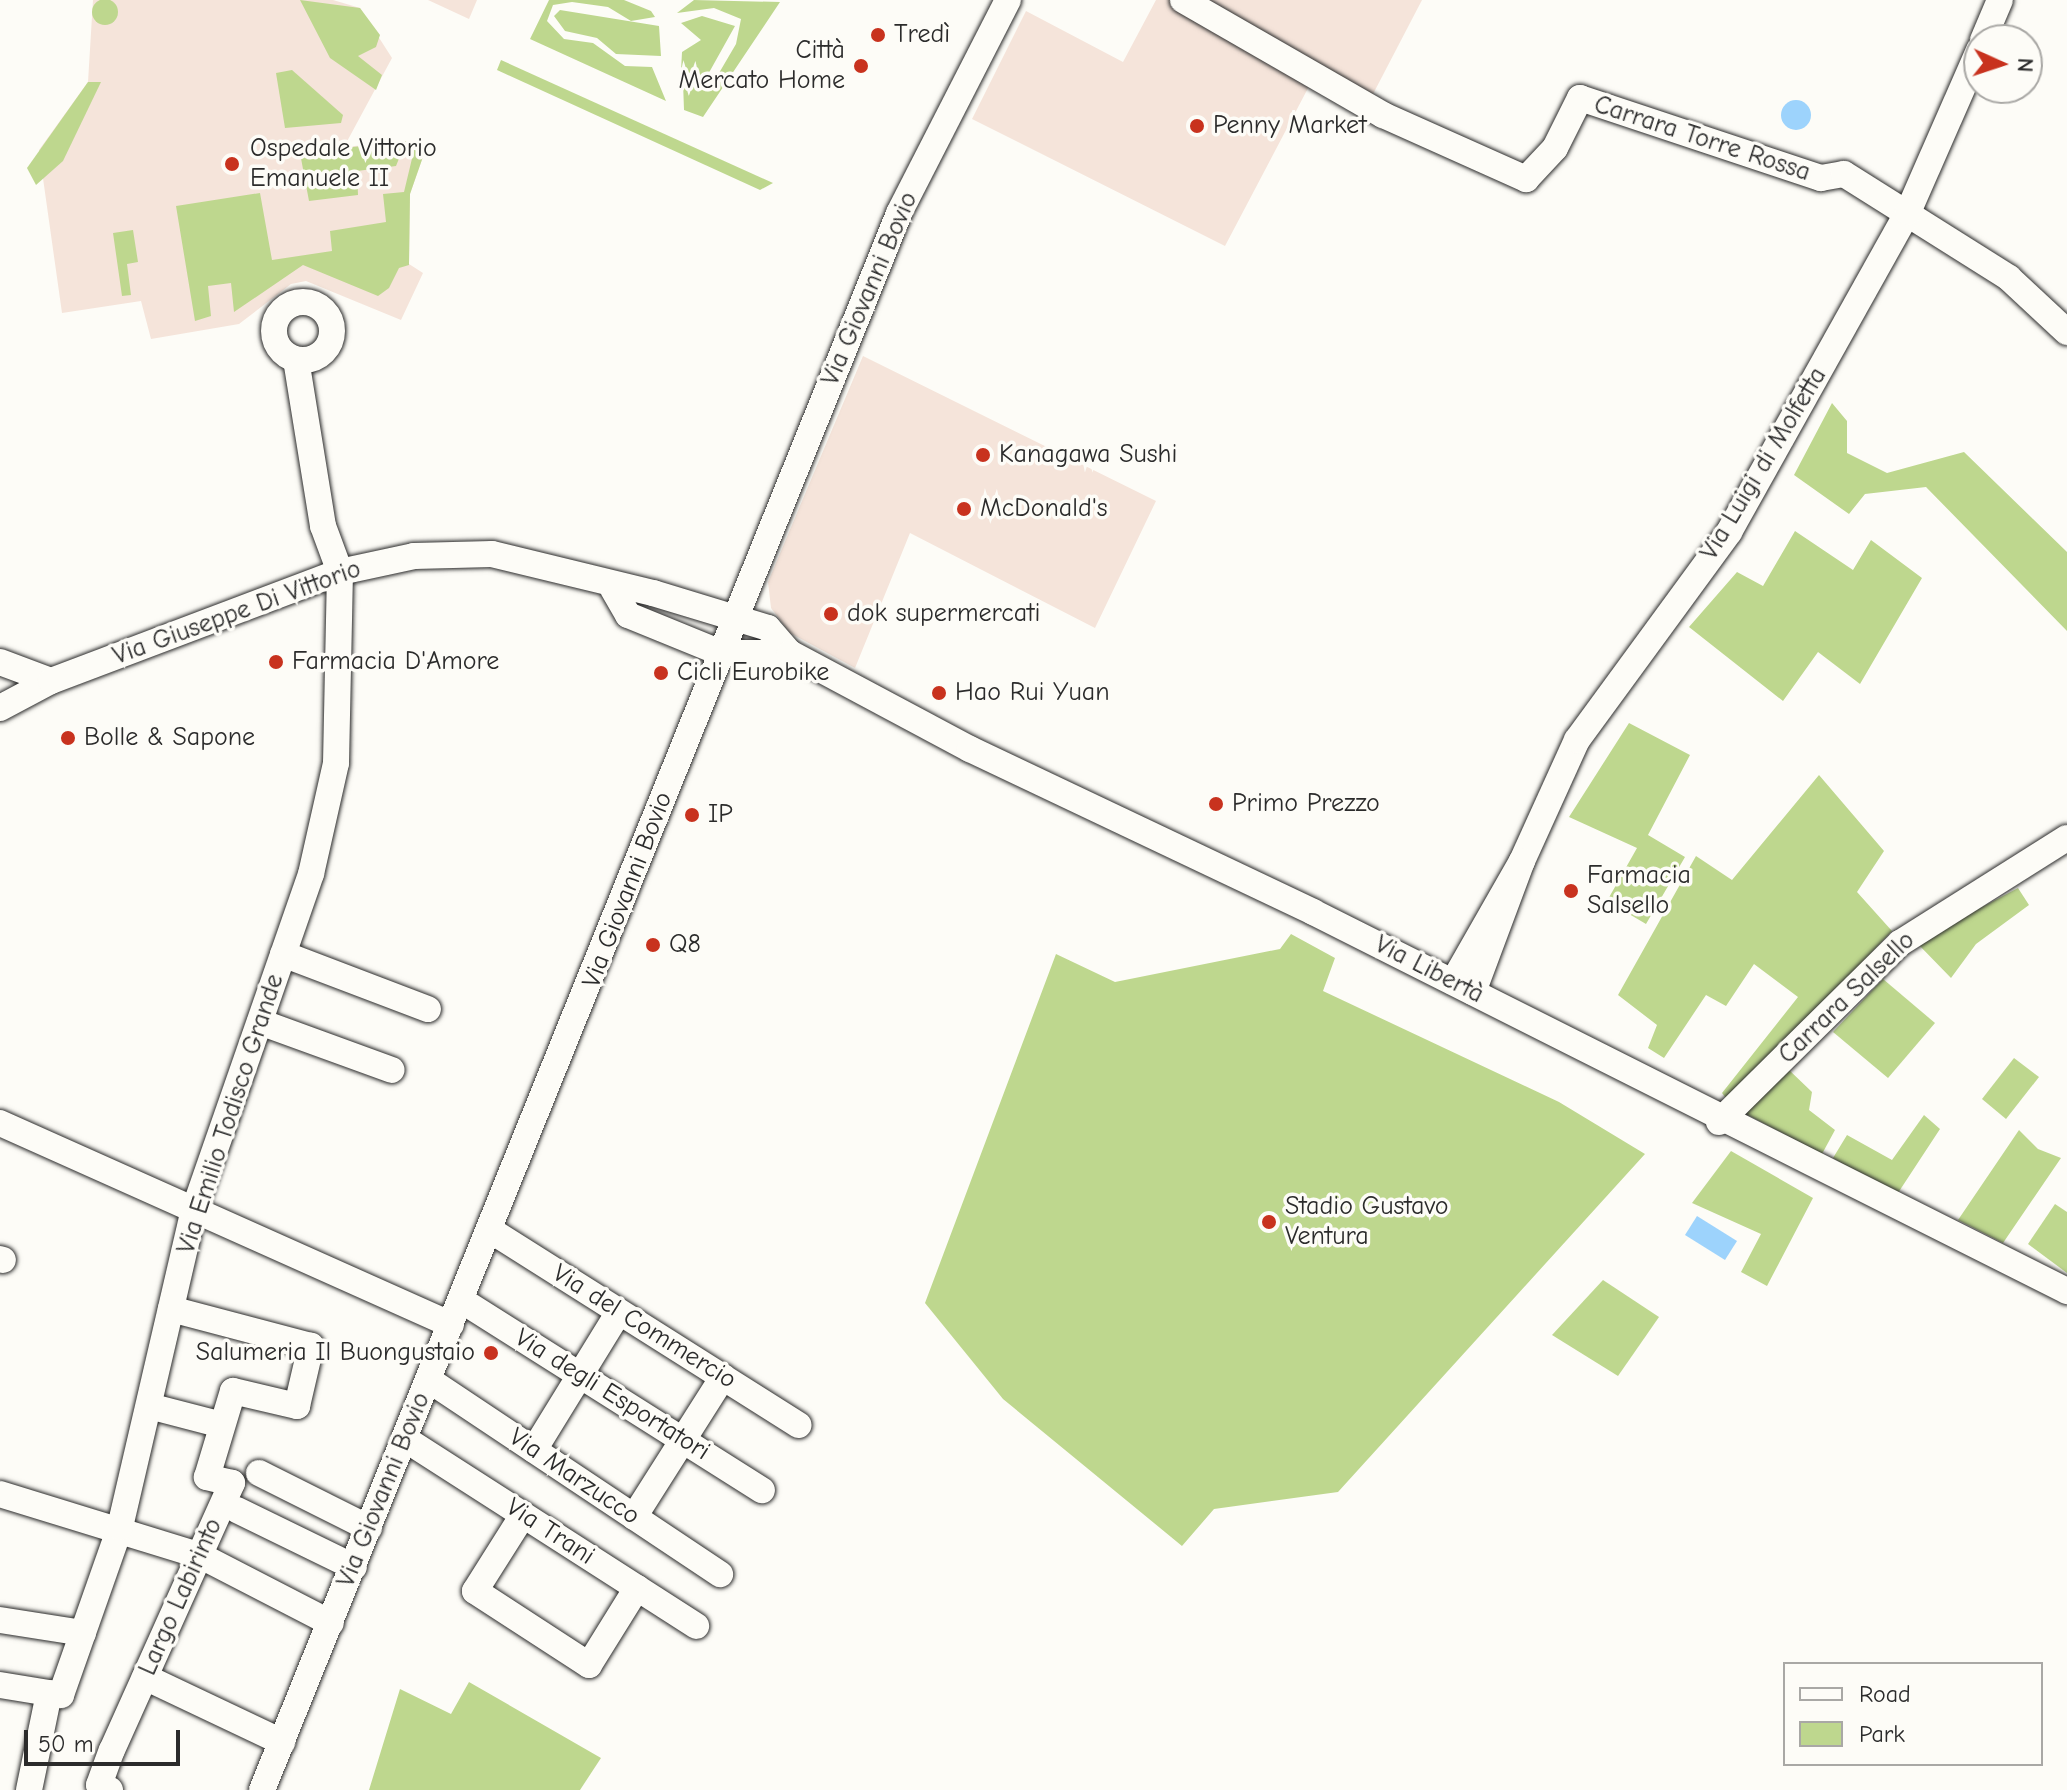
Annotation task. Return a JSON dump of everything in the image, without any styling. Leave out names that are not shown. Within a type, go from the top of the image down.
[{"type":"street","name":"Via Giovanni Bovio","points":[[264,1789],[899,213],[1008,0]]},
{"type":"street","name":"Carrara Torre Rossa","points":[[1183,0],[1383,115],[1526,179],[1555,148],[1580,98],[1821,178],[1844,174],[2009,278],[2067,332]]},
{"type":"street","points":[[1990,24],[2000,0]]},
{"type":"street","name":"Via Luigi di Molfetta","points":[[1463,987],[1513,903],[1522,861],[1577,740],[1729,532],[1908,212],[1963,87]]},
{"type":"street","points":[[296,360],[323,526],[340,572]]},
{"type":"street","name":"Via Giuseppe Di Vittorio","points":[[0,695],[41,685],[340,572],[414,556],[492,554],[613,589],[653,593],[733,623]]},
{"type":"street","name":"Via Emilio Todisco Grande","points":[[29,1790],[55,1694],[83,1633],[120,1527],[194,1210],[311,874],[336,763],[340,572]]},
{"type":"street","points":[[613,589],[628,615],[721,653]]},
{"type":"street","name":"Via Libertà","points":[[733,623],[768,628],[790,653],[970,749],[1463,987],[1719,1122],[2067,1291]]},
{"type":"street","name":"Via Libertà","points":[[721,653],[790,653]]},
{"type":"street","points":[[0,662],[41,685]]},
{"type":"street","name":"Via Giuseppe Di Vittorio","points":[[0,708],[41,685]]},
{"type":"street","name":"Carrara Salsello","points":[[1719,1122],[1900,943],[2067,838]]},
{"type":"street","points":[[283,954],[428,1009]]},
{"type":"street","points":[[260,1022],[392,1070]]},
{"type":"street","points":[[0,1123],[451,1325]]},
{"type":"street","name":"Via del Commercio","points":[[490,1230],[798,1425]]},
{"type":"street","name":"Via degli Esportatori","points":[[461,1300],[762,1490]]},
{"type":"street","name":"Largo Labirinto","points":[[104,1788],[145,1677],[232,1483],[207,1477],[233,1391],[297,1406],[311,1346],[171,1309]]},
{"type":"street","points":[[534,1450],[619,1312]]},
{"type":"street","points":[[634,1517],[723,1377]]},
{"type":"street","name":"Via Marzucco","points":[[429,1380],[720,1574]]},
{"type":"street","points":[[149,1406],[222,1425]]},
{"type":"street","name":"Via Trani","points":[[405,1439],[696,1626]]},
{"type":"street","points":[[259,1473],[369,1528]]},
{"type":"street","points":[[0,1494],[120,1527],[201,1556],[331,1623]]},
{"type":"street","points":[[237,1510],[354,1567]]},
{"type":"street","points":[[523,1515],[475,1591],[589,1665],[637,1588]]},
{"type":"street","points":[[0,1620],[83,1633]]},
{"type":"street","points":[[145,1677],[282,1742]]},
{"type":"street","points":[[0,1685],[55,1694]]},
{"type":"shaded area","name":"Ospedale Vittorio Emanuele II","points":[[93,0],[333,0],[360,8],[392,58],[344,147],[406,141],[425,151],[410,194],[409,264],[423,273],[401,320],[306,281],[291,284],[239,324],[151,339],[141,301],[62,313],[39,150],[88,82]]},
{"type":"shaded area","points":[[428,0],[477,0],[469,19]]},
{"type":"shaded area","points":[[1156,0],[1171,0],[1316,73],[1225,246],[972,119],[1026,11],[1123,62]]},
{"type":"shaded area","points":[[1206,0],[1422,0],[1372,96]]},
{"type":"shaded area","points":[[863,356],[1156,501],[1095,628],[910,533],[855,668],[790,633],[771,608],[768,582]]},
{"type":"green space","points":[[105,-1],[114,3],[118,12],[114,21],[105,25],[96,21],[92,12],[96,3]]},
{"type":"green space","points":[[300,0],[360,8],[380,35],[376,47],[358,56],[382,75],[376,90],[330,58]]},
{"type":"green space","points":[[549,0],[624,0],[651,11],[655,17],[631,21],[608,7],[572,2],[553,5],[547,21],[564,39],[593,43],[625,66],[652,67],[666,101],[530,39]]},
{"type":"green space","points":[[694,0],[780,2],[703,117],[684,110],[683,82],[712,85],[736,44],[741,19],[714,8],[677,13]]},
{"type":"green space","points":[[560,10],[659,26],[661,56],[616,54],[597,38],[565,31],[554,16]]},
{"type":"green space","points":[[702,16],[735,26],[706,78],[681,71],[682,52],[701,40],[681,23]]},
{"type":"green space","points":[[501,60],[773,183],[760,190],[497,70]]},
{"type":"green space","points":[[292,70],[343,115],[341,123],[285,128],[276,73]]},
{"type":"green space","points":[[88,82],[101,82],[63,161],[36,185],[27,168]]},
{"type":"green space","points":[[406,141],[396,166],[357,171],[358,195],[309,201],[300,153]]},
{"type":"green space","points":[[415,146],[425,151],[410,194],[409,265],[399,268],[389,288],[378,296],[303,265],[234,312],[231,283],[208,286],[211,316],[195,321],[176,206],[260,193],[272,260],[332,251],[330,231],[386,222],[383,194],[404,192]]},
{"type":"green space","points":[[133,230],[138,262],[127,264],[131,295],[122,296],[113,233]]},
{"type":"green space","points":[[1832,403],[1847,421],[1847,453],[1887,473],[1964,452],[2067,552],[2067,631],[1926,487],[1865,494],[1849,514],[1794,475]]},
{"type":"green space","points":[[1795,531],[1853,570],[1871,540],[1922,578],[1860,684],[1818,652],[1783,701],[1689,627],[1737,572],[1763,586]]},
{"type":"green space","points":[[1629,723],[1690,755],[1648,835],[1685,857],[1646,924],[1607,901],[1637,848],[1569,817]]},
{"type":"green space","points":[[1819,775],[1884,851],[1857,892],[1892,931],[1729,1102],[1722,1093],[1798,997],[1754,964],[1726,1006],[1706,995],[1664,1058],[1648,1048],[1657,1025],[1618,995],[1696,856],[1732,880]]},
{"type":"green space","points":[[2018,888],[2029,905],[1976,944],[1951,978],[1916,942]]},
{"type":"green space","name":"Stadio Gustavo Ventura","points":[[1291,934],[1335,958],[1323,991],[1559,1102],[1645,1154],[1338,1492],[1214,1509],[1182,1546],[1003,1399],[925,1303],[1056,954],[1115,982],[1280,949]]},
{"type":"green space","points":[[1883,979],[1935,1023],[1888,1078],[1833,1032]]},
{"type":"green space","points":[[2014,1058],[2039,1077],[2006,1119],[1982,1099]]},
{"type":"green space","points":[[1788,1069],[1812,1092],[1809,1110],[1835,1130],[1822,1154],[1744,1113]]},
{"type":"green space","points":[[1924,1115],[1940,1129],[1896,1196],[1833,1158],[1847,1135],[1892,1160]]},
{"type":"green space","points":[[2019,1130],[2038,1149],[2061,1158],[2003,1243],[1958,1220]]},
{"type":"green space","points":[[1731,1151],[1813,1198],[1767,1286],[1741,1272],[1761,1234],[1692,1203]]},
{"type":"green space","points":[[2055,1204],[2067,1212],[2067,1273],[2028,1244]]},
{"type":"green space","points":[[1603,1280],[1659,1317],[1618,1376],[1552,1335]]},
{"type":"green space","points":[[469,1682],[601,1758],[580,1790],[369,1790],[400,1689],[451,1714]]},
{"type":"water","points":[[1796,100],[1802,101],[1810,109],[1810,121],[1802,129],[1796,130],[1790,129],[1782,121],[1781,115],[1782,109],[1790,101]]},
{"type":"water","points":[[1697,1216],[1737,1241],[1725,1260],[1685,1235]]},
{"type":"place","name":"Tredì","points":[[878,35]]},
{"type":"place","name":"Città Mercato Home","points":[[861,66]]},
{"type":"place","name":"Penny Market","points":[[1197,126]]},
{"type":"place","name":"Ospedale Vittorio Emanuele II","points":[[232,164]]},
{"type":"place","name":"Kanagawa Sushi","points":[[983,455]]},
{"type":"place","name":"McDonald's","points":[[964,509]]},
{"type":"place","name":"dok supermercati","points":[[831,614]]},
{"type":"place","name":"Farmacia D'Amore","points":[[276,662]]},
{"type":"place","name":"Cicli Eurobike","points":[[661,673]]},
{"type":"place","name":"Hao Rui Yuan","points":[[939,693]]},
{"type":"place","name":"Bolle & Sapone","points":[[68,738]]},
{"type":"place","name":"Primo Prezzo","points":[[1216,804]]},
{"type":"place","name":"IP","points":[[692,815]]},
{"type":"place","name":"Farmacia Salsello","points":[[1571,891]]},
{"type":"place","name":"Q8","points":[[653,945]]},
{"type":"place","name":"Stadio Gustavo Ventura","points":[[1269,1222]]},
{"type":"place","name":"Salumeria Il Buongustaio","points":[[491,1353]]}]
